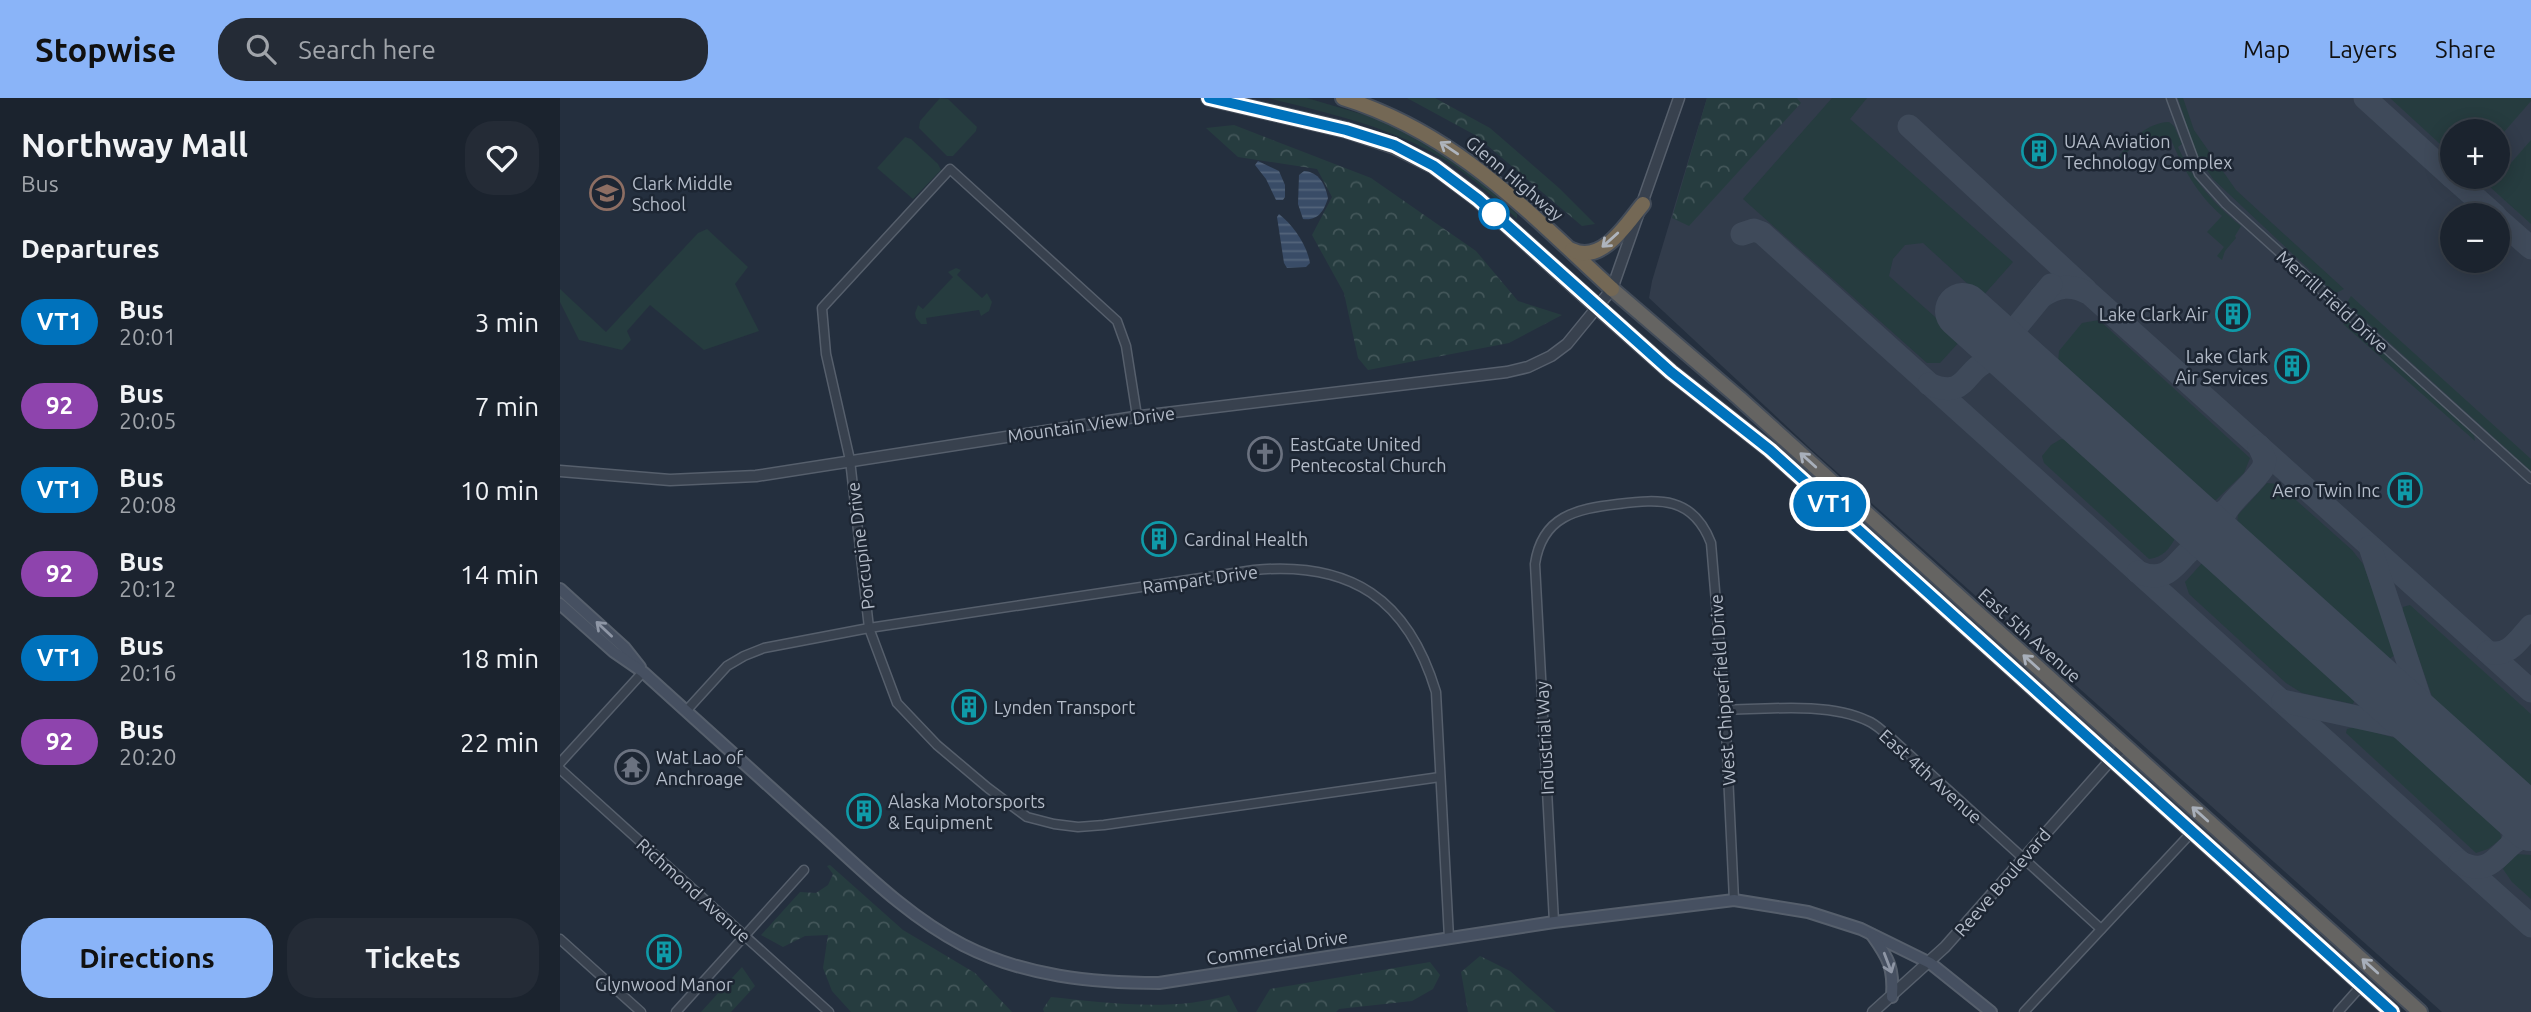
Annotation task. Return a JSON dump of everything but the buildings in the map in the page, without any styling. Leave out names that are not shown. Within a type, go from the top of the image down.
[{"type":"highway","points":[[1209,98],[1346,130],[1394,145],[1434,166],[1478,199],[1671,372],[1770,450],[2392,1012]]},
{"type":"highway","name":"Glenn Highway","points":[[1343,98],[1401,121],[1443,143],[1478,168],[1612,289]]},
{"type":"highway","points":[[1566,247],[1586,254],[1604,247],[1643,204]]},
{"type":"highway","name":"East 5th Avenue","points":[[1612,289],[1739,398],[2420,1012]]},
{"type":"main road","name":"Commercial Drive","points":[[560,589],[625,648],[643,672]]},
{"type":"main road","name":"Commercial Drive","points":[[560,604],[614,652],[643,672],[894,898],[963,945],[1050,975],[1105,983],[1159,983],[1554,922],[1734,900],[1808,912],[1871,933],[1930,963],[1991,1012]]},
{"type":"main road","points":[[1871,933],[1889,959],[1893,981],[1892,998]]},
{"type":"street","name":"Mountain View Drive","points":[[560,471],[670,480],[756,476],[1137,416],[1507,372],[1528,367],[1551,356],[1567,344],[1612,289],[1679,98]]},
{"type":"street","name":"Merrill Field Drive","points":[[2171,98],[2199,174],[2226,204],[2531,479]]},
{"type":"street","name":"Porcupine Drive","points":[[1137,416],[1126,346],[1117,321],[950,169],[822,308],[826,354],[850,460],[869,628],[897,703],[937,745],[1027,817],[1078,827],[1440,777]]},
{"type":"street","name":"Industrial Way","points":[[1554,922],[1537,628],[1536,554],[1551,527],[1575,511],[1654,500],[1668,502]]},
{"type":"street","name":"West Chipperfield Drive","points":[[1668,502],[1694,516],[1708,533],[1711,543],[1725,710],[1734,900]]},
{"type":"street","name":"Rampart Drive","points":[[686,711],[727,666],[764,648],[869,628],[1254,570],[1302,569],[1324,572],[1368,590],[1389,607],[1420,648],[1436,692],[1449,938]]},
{"type":"street","points":[[560,763],[643,672]]},
{"type":"street","name":"East 4th Avenue","points":[[1725,710],[1816,709],[1846,713],[1868,721],[1890,737],[2101,929]]},
{"type":"street","name":"Reeve Boulevard","points":[[1873,1012],[1930,963],[2124,745]]},
{"type":"street","name":"Richmond Avenue","points":[[560,769],[829,1012]]},
{"type":"street","points":[[2024,1012],[2192,832]]},
{"type":"street","points":[[676,1012],[804,870]]},
{"type":"street","points":[[560,939],[641,1012]]},
{"type":"street","points":[[2338,1012],[2362,985]]},
{"type":"shaded area","points":[[1707,98],[2531,98],[2531,1012],[2442,1012],[1811,449],[1649,298]]},
{"type":"green space","points":[[940,98],[948,99],[977,127],[953,156],[947,156],[919,128],[920,121]]},
{"type":"green space","points":[[1268,98],[1307,98],[1382,120],[1462,165],[1517,214],[1517,219],[1464,173],[1419,146],[1370,126]]},
{"type":"green space","points":[[1407,98],[1435,98],[1490,128],[1559,188],[1595,224],[1582,226],[1475,135]]},
{"type":"green space","points":[[1707,98],[1797,98],[1801,103],[1689,226],[1672,218]]},
{"type":"green space","points":[[1832,98],[1867,98],[1850,119],[2013,262],[1982,297],[1923,243],[1905,245],[1893,259],[1889,276],[1961,340],[1940,363],[1927,363],[1743,199]]},
{"type":"green space","points":[[2178,98],[2183,98],[2194,130],[2236,190],[2344,289],[2336,293],[2332,291],[2213,179],[2196,154]]},
{"type":"green space","points":[[2390,98],[2531,98],[2510,125],[2510,119],[2440,119],[2440,144]]},
{"type":"green space","points":[[2169,122],[2174,126],[2182,144],[2178,147],[2197,180],[2221,209],[2241,226],[2222,260],[2217,256],[2224,247],[2207,232],[2222,216],[2205,199],[2192,180],[2170,137],[2135,144],[2121,159],[2119,156],[2134,138],[2146,129]]},
{"type":"green space","points":[[1234,125],[1371,178],[1476,251],[1518,301],[1562,315],[1509,343],[1368,370],[1358,358],[1344,293],[1312,235],[1332,197],[1317,169],[1238,157],[1206,128]]},
{"type":"green space","points":[[905,137],[911,139],[941,170],[913,199],[877,168]]},
{"type":"green space","points":[[2531,140],[2531,224],[2492,189],[2510,189],[2510,164]]},
{"type":"green space","points":[[707,229],[748,267],[735,284],[759,331],[704,350],[650,305],[627,331],[631,340],[622,350],[579,340],[560,302],[560,289],[606,332],[698,233]]},
{"type":"green space","points":[[956,268],[961,270],[957,275],[982,298],[987,293],[992,302],[989,311],[981,316],[979,310],[926,318],[927,324],[921,324],[915,313],[918,305],[923,309],[953,277],[948,272]]},
{"type":"green space","points":[[2351,296],[2531,459],[2531,471],[2349,306]]},
{"type":"green space","points":[[2099,320],[2250,458],[2244,473],[2216,500],[2204,499],[2058,364],[2059,351],[2082,323]]},
{"type":"green space","points":[[2348,321],[2474,435],[2475,441],[2343,324]]},
{"type":"green space","points":[[2061,439],[2071,441],[2170,528],[2176,536],[2166,552],[2149,559],[2044,463],[2042,456],[2051,445]]},
{"type":"green space","points":[[2267,483],[2278,484],[2352,550],[2363,564],[2396,654],[2388,660],[2237,525],[2238,515]]},
{"type":"green space","points":[[2202,563],[2210,565],[2355,699],[2353,704],[2302,693],[2286,683],[2189,594],[2185,582]]},
{"type":"green space","points":[[2410,605],[2531,714],[2531,789],[2434,702],[2403,613],[2403,607]]},
{"type":"green space","points":[[2355,727],[2406,741],[2499,826],[2501,839],[2488,849],[2476,853],[2346,733],[2347,729]]},
{"type":"green space","points":[[2515,854],[2531,855],[2531,899],[2512,882],[2503,869]]},
{"type":"green space","points":[[830,865],[903,930],[975,973],[1012,1012],[851,1012],[832,991],[823,968],[828,935],[805,936],[783,947],[761,935],[800,892],[816,893],[828,885],[833,874],[827,866]]},
{"type":"green space","points":[[1480,956],[1510,971],[1556,1012],[1468,1012],[1461,972]]},
{"type":"green space","points":[[1430,962],[1440,975],[1433,989],[1412,1001],[1339,1009],[1336,1012],[1256,1012],[1270,989]]},
{"type":"green space","points":[[742,967],[755,986],[731,1012],[701,1012]]},
{"type":"green space","points":[[1229,995],[1238,1012],[1044,1012],[1043,1009],[1051,997],[1163,1005]]},
{"type":"water","points":[[1258,161],[1279,171],[1285,185],[1283,200],[1276,200],[1266,179],[1255,165]]},
{"type":"water","points":[[1304,171],[1314,174],[1320,180],[1328,198],[1320,214],[1308,219],[1303,219],[1298,204],[1299,175]]},
{"type":"water","points":[[1279,214],[1303,242],[1310,263],[1306,267],[1287,268],[1284,263],[1277,217]]},
{"type":"taxiway","points":[[2365,98],[2440,166]]},
{"type":"taxiway","points":[[1909,126],[2086,290]]},
{"type":"taxiway","points":[[2466,189],[2481,203]]},
{"type":"taxiway","points":[[2510,229],[2531,248]]},
{"type":"taxiway","points":[[1742,234],[1754,230],[1762,233],[2531,926]]},
{"type":"taxiway","points":[[2023,365],[2015,346],[2014,330],[2051,285]]},
{"type":"taxiway","points":[[2041,297],[2065,287],[2090,294],[2531,691]]},
{"type":"taxiway","points":[[1929,384],[1951,389],[1982,364],[1995,359],[2023,365]]},
{"type":"taxiway","points":[[2231,553],[2221,527],[2229,507],[2263,468],[2265,460],[2259,446]]},
{"type":"taxiway","points":[[2186,512],[2206,517],[2216,516],[2226,510]]},
{"type":"taxiway","points":[[2138,572],[2152,576],[2162,575],[2200,545],[2211,544],[2231,553]]},
{"type":"taxiway","points":[[2370,547],[2426,717],[2442,743]]},
{"type":"taxiway","points":[[2488,652],[2508,650],[2531,626]]},
{"type":"taxiway","points":[[2283,701],[2417,730],[2442,743]]},
{"type":"taxiway","points":[[2506,800],[2516,821],[2512,843]]},
{"type":"taxiway","points":[[2460,862],[2472,867],[2482,867],[2498,858],[2521,838],[2531,835]]},
{"type":"runway","points":[[1963,311],[2531,823]]},
{"type":"bus line","name":"VT1","points":[[1209,98],[1346,130],[1394,145],[1434,166],[1478,199],[1671,372],[1770,450],[2392,1012]]},
{"type":"place","name":"UAA Aviation Technology Complex","points":[[2039,151]]},
{"type":"place","name":"Clark Middle School","points":[[607,193]]},
{"type":"place","name":"Lake Clark Air","points":[[2233,314]]},
{"type":"place","name":"Lake Clark Air Services","points":[[2292,366]]},
{"type":"place","name":"EastGate United Pentecostal Church","points":[[1265,454]]},
{"type":"place","name":"Aero Twin Inc","points":[[2405,490]]},
{"type":"place","name":"Cardinal Health","points":[[1159,539]]},
{"type":"place","name":"Lynden Transport","points":[[969,707]]},
{"type":"place","name":"Wat Lao of Anchroage","points":[[632,767]]},
{"type":"place","name":"Alaska Motorsports & Equipment","points":[[864,811]]},
{"type":"place","name":"Glynwood Manor","points":[[664,952]]}]
